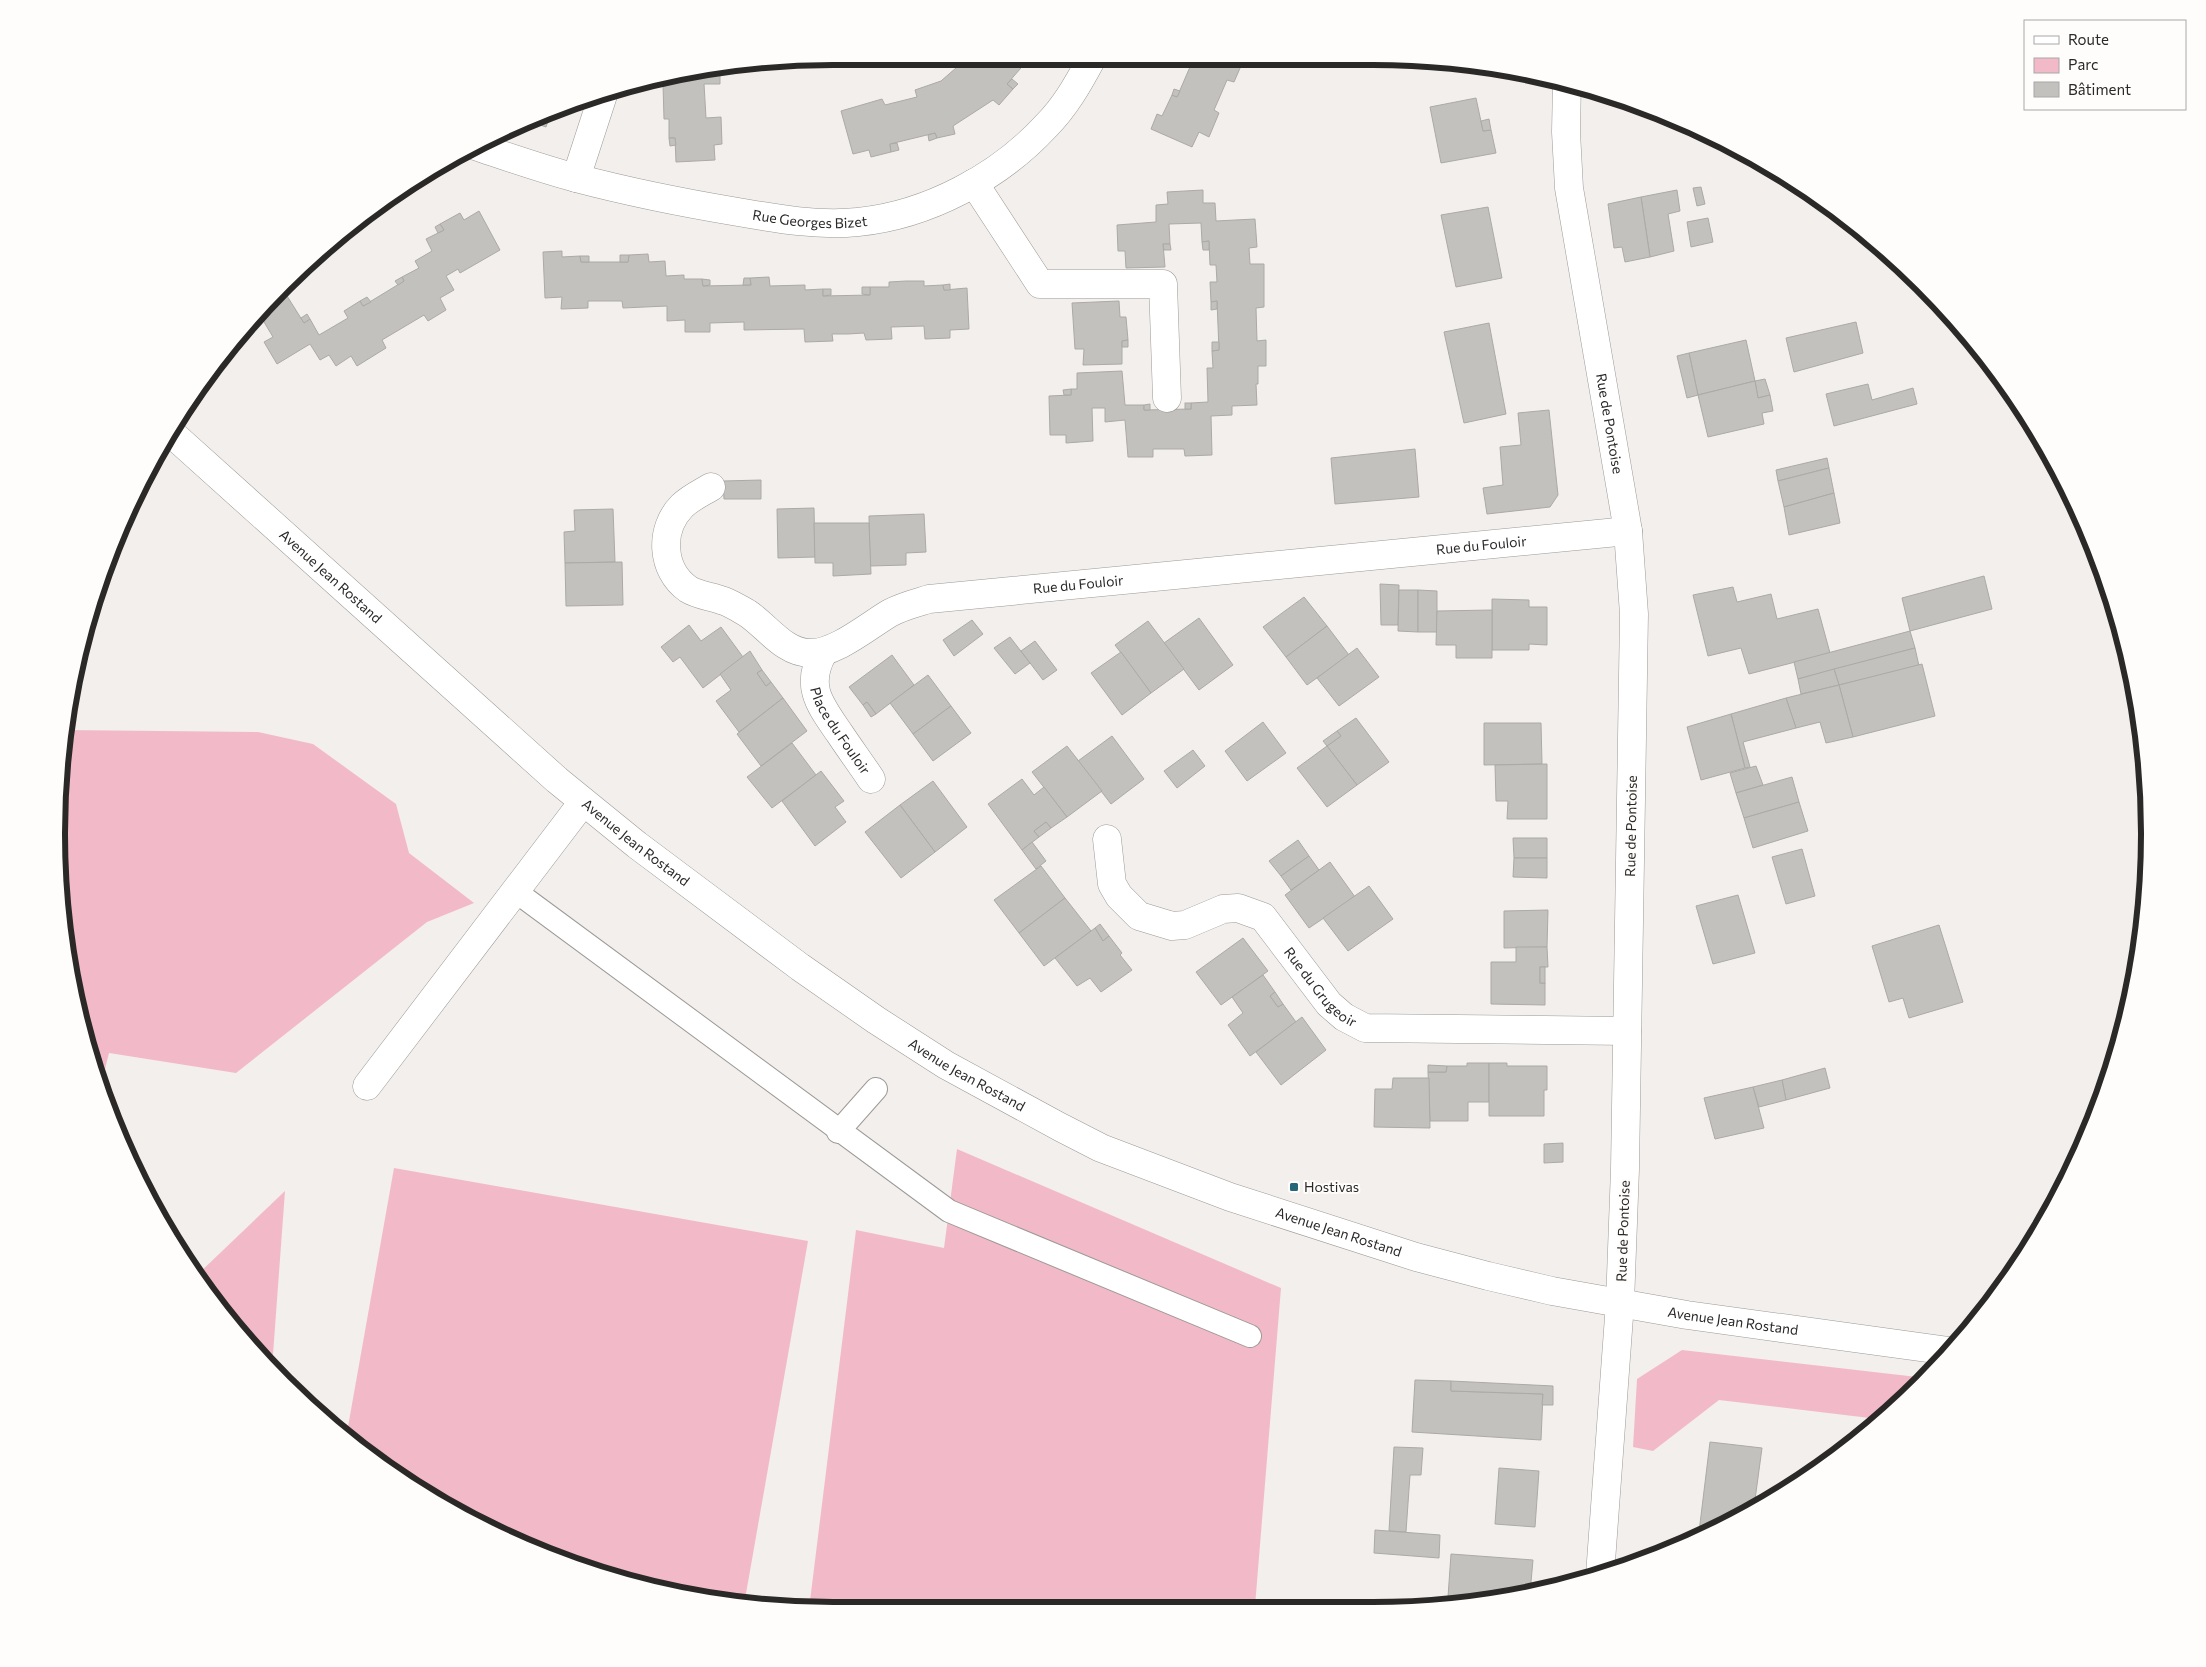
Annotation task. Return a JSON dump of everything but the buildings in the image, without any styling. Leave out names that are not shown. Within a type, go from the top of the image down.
[{"type":"street","name":"Rue Georges Bizet","points":[[485,149],[576,178],[715,208],[800,222],[831,224],[858,222],[896,216],[939,201],[974,182],[1014,154],[1046,126],[1067,100],[1088,65]]},
{"type":"street","name":"Rue de Pontoise","points":[[1567,90],[1566,149],[1570,196],[1628,531],[1633,584],[1634,624],[1628,1031],[1620,1303],[1601,1567]]},
{"type":"street","points":[[576,178],[601,101]]},
{"type":"street","points":[[974,182],[1040,284],[1163,284],[1167,398]]},
{"type":"street","name":"Avenue Jean Rostand","points":[[176,437],[583,802],[706,898],[876,1020],[946,1065],[1021,1107],[1101,1148],[1230,1198],[1416,1257],[1552,1291],[1787,1330],[1941,1350]]},
{"type":"street","points":[[711,487],[682,505],[674,516],[669,529],[666,544],[667,558],[679,580],[698,594],[723,600],[738,607],[792,649],[808,653],[823,653]]},
{"type":"street","name":"Rue du Fouloir","points":[[823,653],[891,613],[929,599],[1628,531]]},
{"type":"street","name":"Place du Fouloir","points":[[823,653],[814,677],[819,703],[871,779]]},
{"type":"street","points":[[367,1086],[583,802]]},
{"type":"street","name":"Rue du Grugeoir","points":[[1107,839],[1112,884],[1128,907],[1139,916],[1172,926],[1185,925],[1223,909],[1238,908],[1263,917],[1329,1004],[1344,1017],[1365,1028],[1628,1031]]},
{"type":"lane","points":[[515,891],[838,1132],[949,1211],[1250,1336]]},
{"type":"lane","points":[[838,1132],[876,1089]]},
{"type":"green space","points":[[72,730],[258,732],[313,744],[396,804],[409,853],[474,903],[427,922],[236,1073],[109,1053],[104,1074],[91,1032],[72,934],[65,834],[67,783]]},
{"type":"green space","points":[[957,1149],[1281,1288],[1255,1602],[810,1601],[856,1230],[944,1248]]},
{"type":"green space","points":[[394,1168],[808,1241],[746,1596],[684,1587],[635,1576],[539,1544],[449,1499],[407,1472],[348,1428]]},
{"type":"green space","points":[[285,1191],[273,1358],[224,1301],[202,1270]]},
{"type":"green space","points":[[1682,1350],[1916,1377],[1870,1418],[1719,1400],[1653,1451],[1633,1447],[1637,1379]]},
{"type":"place","name":"Hostivas","points":[[1294,1187]]}]
